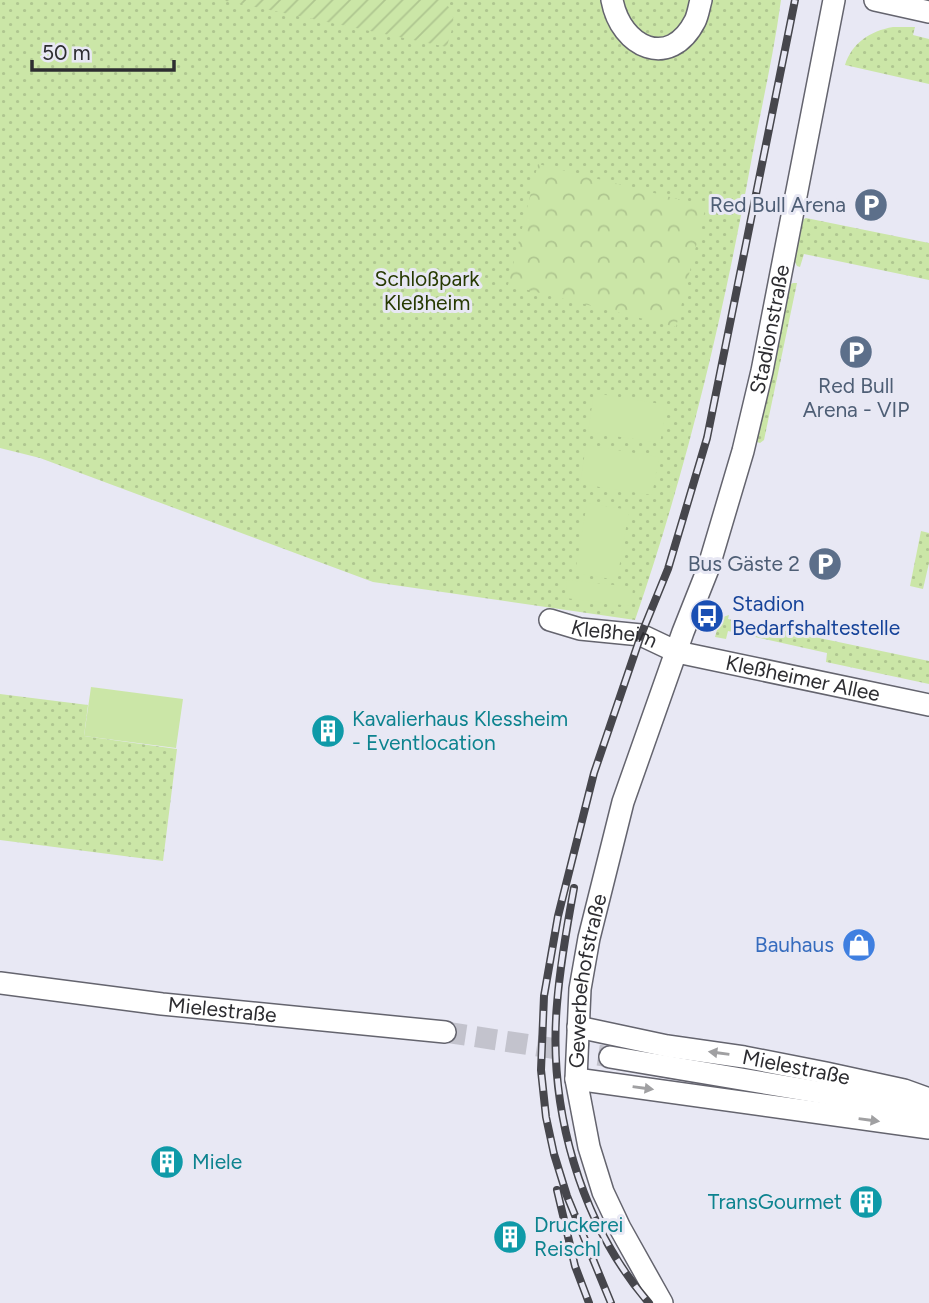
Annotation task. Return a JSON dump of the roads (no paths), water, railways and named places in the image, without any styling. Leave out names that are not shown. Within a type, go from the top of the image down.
[{"type":"street","points":[[612,0],[615,15],[622,27],[640,45],[653,48],[670,46],[682,37],[695,21],[701,0]]},
{"type":"street","name":"Stadionstraße","points":[[677,652],[717,543],[743,452],[762,371],[834,0]]},
{"type":"street","points":[[875,0],[929,12]]},
{"type":"street","name":"Kleßheim","points":[[550,620],[580,629],[641,635],[677,652]]},
{"type":"street","name":"Kleßheimer Allee","points":[[677,652],[929,705]]},
{"type":"street","name":"Gewerbehofstraße","points":[[662,1303],[603,1192],[589,1147],[576,1079],[580,989],[589,938],[623,802],[677,652]]},
{"type":"street","name":"Mielestraße","points":[[0,983],[162,1004],[445,1032]]},
{"type":"street","name":"Mielestraße","points":[[578,1027],[667,1046],[826,1073],[904,1090],[929,1099]]},
{"type":"street","name":"Mielestraße","points":[[610,1057],[871,1101],[929,1114]]},
{"type":"street","name":"Mielestraße","points":[[576,1079],[929,1128]]},
{"type":"tunnel","points":[[445,1032],[610,1057]]},
{"type":"railway","points":[[611,1303],[567,1196],[554,1154],[546,1117],[541,1070],[544,996],[558,916],[594,773],[641,635],[668,569],[707,438],[795,0]]},
{"type":"railway","points":[[574,888],[557,1004],[558,1083],[564,1123],[587,1201],[604,1237],[649,1303]]},
{"type":"railway","points":[[557,1190],[575,1266],[589,1303]]},
{"type":"place","name":"Red Bull Arena","points":[[871,205]]},
{"type":"place","name":"Red Bull Arena - VIP","points":[[856,352]]},
{"type":"place","name":"Bus Gäste 2","points":[[825,564]]},
{"type":"place","name":"Stadion Bedarfshaltestelle","points":[[707,616]]},
{"type":"place","name":"Kavalierhaus Klessheim - Eventlocation","points":[[328,731]]},
{"type":"place","name":"Bauhaus","points":[[859,945]]},
{"type":"place","name":"Miele","points":[[167,1162]]},
{"type":"place","name":"TransGourmet","points":[[866,1202]]},
{"type":"place","name":"Druckerei Reischl","points":[[510,1237]]},
{"type":"park label","name":"Schloßpark Kleßheim","points":[[427,291]]}]
